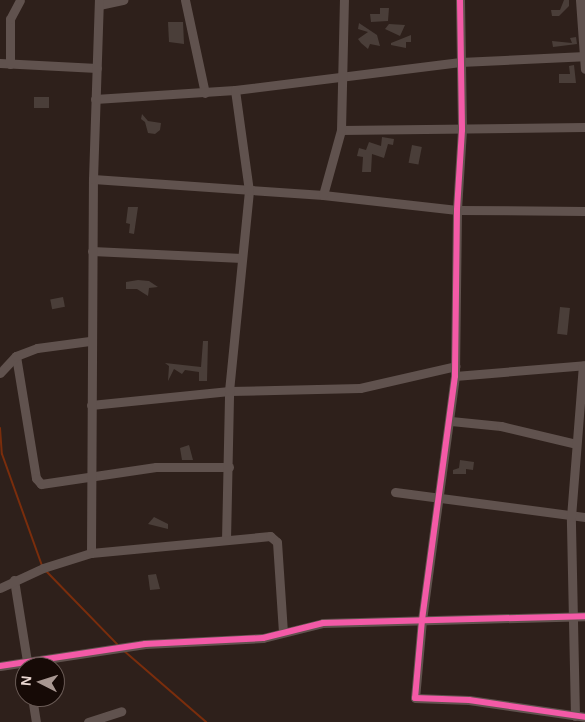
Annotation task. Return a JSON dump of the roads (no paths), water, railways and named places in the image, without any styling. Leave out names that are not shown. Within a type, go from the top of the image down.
[{"type":"street","points":[[10,64],[10,19],[20,0]]},
{"type":"street","points":[[91,553],[90,341],[92,179],[99,2],[123,0]]},
{"type":"street","points":[[185,0],[204,93]]},
{"type":"street","points":[[323,195],[341,130],[344,0]]},
{"type":"street","points":[[460,0],[462,130],[457,210],[456,366],[451,421],[422,620],[416,699],[469,700],[585,717]]},
{"type":"street","points":[[580,0],[585,69]]},
{"type":"street","points":[[95,99],[235,90],[343,75],[460,62],[584,56]]},
{"type":"street","points":[[0,63],[97,68]]},
{"type":"street","points":[[226,540],[229,468],[229,390],[249,191],[235,90]]},
{"type":"street","points":[[341,130],[585,127]]},
{"type":"street","points":[[92,179],[323,195],[457,210],[585,211]]},
{"type":"street","points":[[92,251],[242,258]]},
{"type":"street","points":[[0,373],[16,356],[36,348],[90,341]]},
{"type":"street","points":[[16,356],[38,482],[46,484],[91,474],[156,467],[229,468]]},
{"type":"street","points":[[455,376],[584,365],[571,517],[575,716]]},
{"type":"street","points":[[91,405],[229,390],[360,388],[456,366]]},
{"type":"street","points":[[451,421],[502,426],[576,444]]},
{"type":"street","points":[[394,492],[440,496],[571,517],[585,517]]},
{"type":"street","points":[[0,588],[14,580],[91,553],[266,536],[275,539],[283,632]]},
{"type":"street","points":[[14,580],[26,657]]},
{"type":"street","points":[[65,658],[145,644],[251,639],[323,623],[585,616]]},
{"type":"street","points":[[0,666],[15,665]]},
{"type":"street","points":[[34,707],[36,722]]},
{"type":"street","points":[[88,722],[102,720],[121,711]]},
{"type":"waterway","points":[[0,428],[2,454],[42,566]]},
{"type":"waterway","points":[[46,571],[118,645]]},
{"type":"waterway","points":[[123,650],[206,722]]}]
